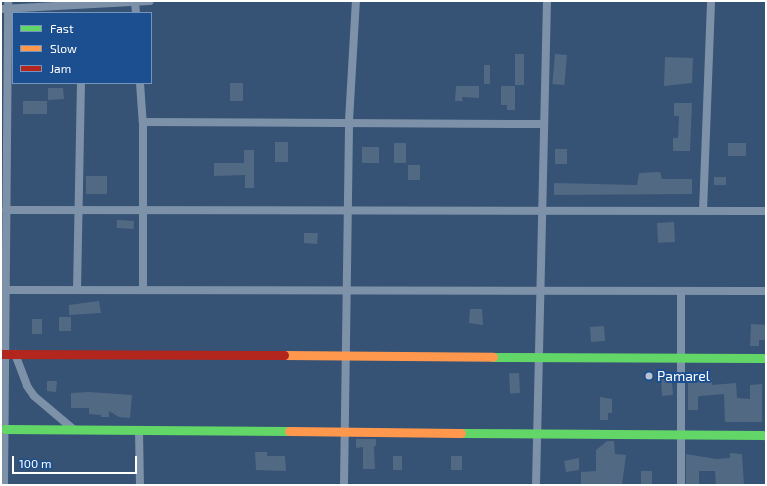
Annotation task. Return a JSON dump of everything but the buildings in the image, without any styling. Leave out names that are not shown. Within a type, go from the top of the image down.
[{"type":"street","points":[[4,485],[5,429],[3,354],[6,290],[4,263],[6,210],[6,6],[83,10],[150,1]]},
{"type":"street","points":[[344,485],[349,121],[356,1]]},
{"type":"street","points":[[536,485],[547,1]]},
{"type":"street","points":[[703,211],[711,1]]},
{"type":"street","points":[[135,2],[136,12]]},
{"type":"street","points":[[77,290],[81,84]]},
{"type":"street","points":[[140,84],[143,122],[143,290]]},
{"type":"street","points":[[143,122],[349,121],[544,124]]},
{"type":"street","points":[[6,210],[766,211]]},
{"type":"street","points":[[6,290],[766,291]]},
{"type":"street","points":[[681,291],[682,485]]},
{"type":"street","points":[[3,354],[766,358]]},
{"type":"street","points":[[15,354],[27,386],[34,396],[73,429]]},
{"type":"street","points":[[5,429],[766,435]]},
{"type":"street","points":[[139,430],[140,485]]},
{"type":"traffic: fast","points":[[493,357],[766,358]]},
{"type":"traffic: fast","points":[[5,429],[289,431]]},
{"type":"traffic: fast","points":[[461,433],[766,435]]},
{"type":"traffic: slow","points":[[284,355],[493,357]]},
{"type":"traffic: slow","points":[[289,431],[461,433]]},
{"type":"traffic: jam","points":[[1,354],[284,355]]},
{"type":"place","name":"Pamarel","points":[[649,376]]}]
